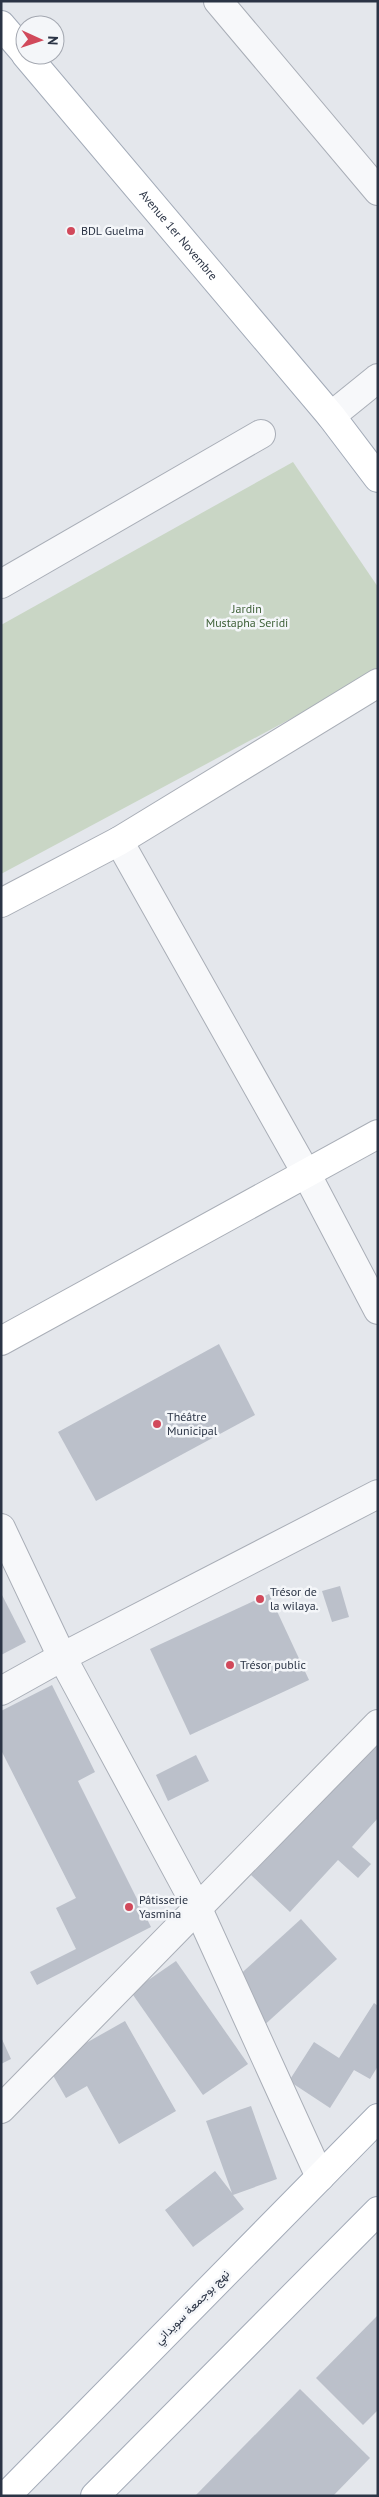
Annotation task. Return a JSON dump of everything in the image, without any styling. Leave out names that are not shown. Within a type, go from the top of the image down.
[{"type":"main road","name":"Avenue 1er Novembre","points":[[1,25],[15,41]]},
{"type":"main road","name":"Avenue 1er Novembre","points":[[35,65],[331,416],[378,478]]},
{"type":"main road","points":[[1,903],[119,841],[378,683]]},
{"type":"main road","points":[[1,1341],[378,1134]]},
{"type":"main road","name":"نهج بوجمعة سويداني","points":[[6,2496],[378,2118]]},
{"type":"main road","points":[[95,2496],[377,2214]]},
{"type":"street","points":[[218,1],[378,191]]},
{"type":"street","points":[[331,416],[378,378]]},
{"type":"street","points":[[1,584],[261,434]]},
{"type":"street","points":[[119,841],[306,1173],[378,1310]]},
{"type":"street","points":[[1,1690],[378,1494]]},
{"type":"street","points":[[1,1528],[62,1657],[198,1909],[320,2177]]},
{"type":"street","points":[[1,2109],[378,1724]]},
{"type":"green space","name":"Jardin Mustapha Seridi","points":[[293,462],[378,587],[378,672],[1,874],[1,625]]},
{"type":"building","name":"Théâtre Municipal","points":[[219,1344],[255,1415],[96,1501],[58,1432]]},
{"type":"building","points":[[340,1586],[349,1617],[332,1622],[322,1591]]},
{"type":"building","points":[[1,1593],[26,1642],[1,1655]]},
{"type":"building","name":"Trésor public","points":[[269,1594],[309,1680],[190,1735],[150,1649]]},
{"type":"building","points":[[52,1685],[95,1772],[78,1781],[151,1927],[37,1985],[30,1972],[76,1949],[56,1908],[76,1898],[1,1750],[1,1711]]},
{"type":"building","points":[[378,1736],[378,1818],[352,1847],[371,1864],[358,1878],[338,1860],[290,1912],[251,1875]]},
{"type":"building","points":[[196,1755],[209,1781],[168,1801],[156,1775]]},
{"type":"building","points":[[301,1919],[337,1959],[260,2029],[224,1989]]},
{"type":"building","points":[[176,1961],[248,2064],[203,2095],[131,1992]]},
{"type":"building","points":[[374,2003],[378,2006],[378,2066],[370,2079],[354,2070],[330,2108],[289,2081],[314,2042],[339,2058]]},
{"type":"building","points":[[125,2021],[176,2111],[119,2144],[87,2086],[66,2098],[47,2065]]},
{"type":"building","points":[[1,2037],[11,2059],[1,2064]]},
{"type":"building","points":[[251,2106],[277,2179],[233,2195],[244,2209],[193,2247],[165,2210],[215,2171],[232,2193],[206,2121]]},
{"type":"building","points":[[378,2315],[378,2410],[363,2425],[316,2378]]},
{"type":"building","points":[[300,2389],[370,2458],[333,2496],[195,2496]]},
{"type":"place","name":"BDL Guelma","points":[[71,231]]},
{"type":"place","name":"Théâtre Municipal","points":[[157,1424]]},
{"type":"place","name":"Trésor de la wilaya.","points":[[260,1599]]},
{"type":"place","name":"Trésor public","points":[[230,1665]]},
{"type":"place","name":"Pâtisserie Yasmina","points":[[129,1907]]}]
